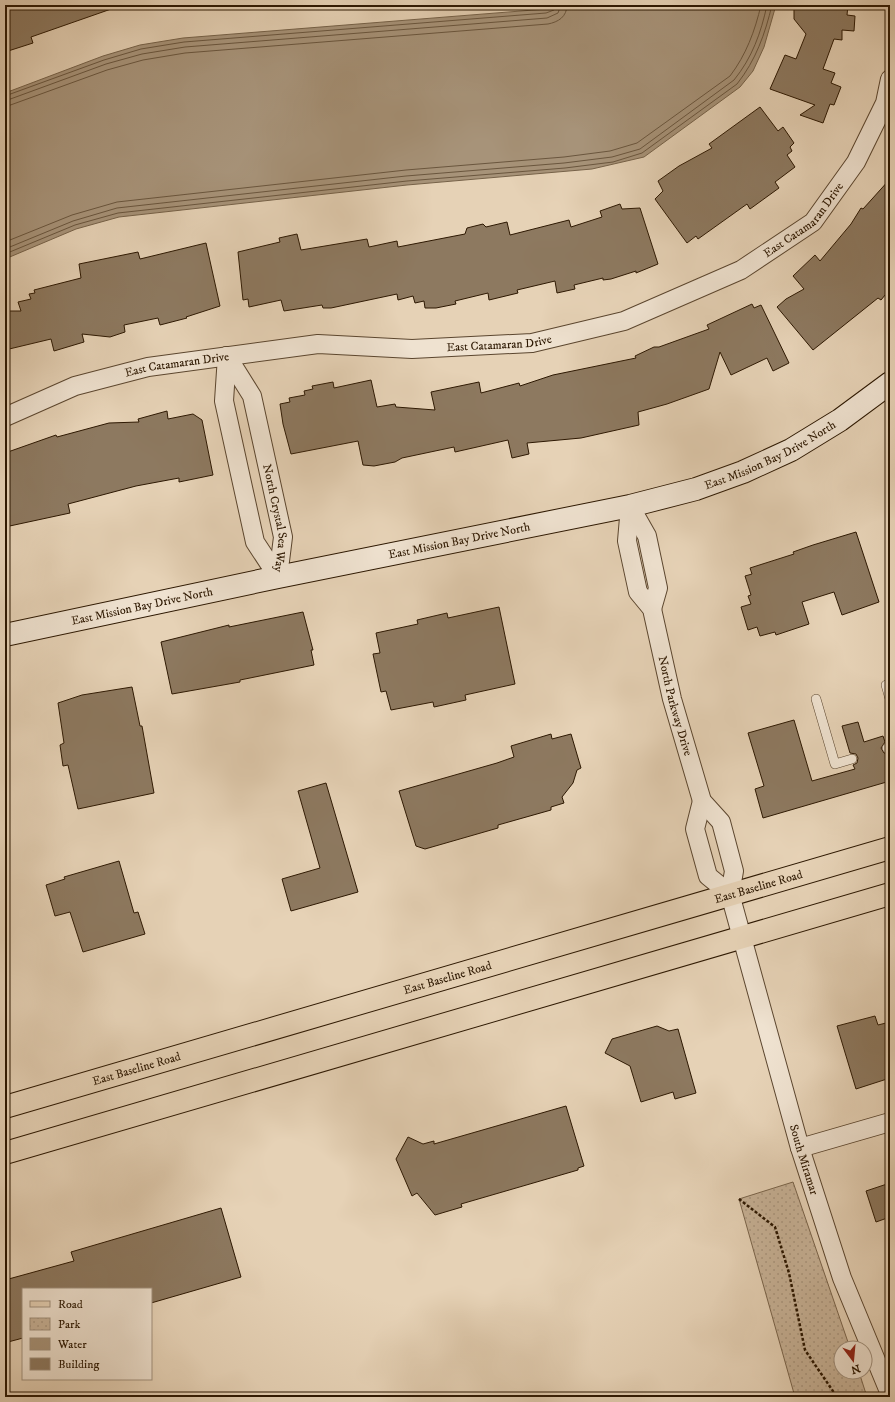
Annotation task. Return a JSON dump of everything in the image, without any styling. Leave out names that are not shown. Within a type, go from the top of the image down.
[{"type":"main road","name":"East Baseline Road","points":[[5,1106],[890,848]]},
{"type":"main road","points":[[5,1153],[740,928],[890,894]]},
{"type":"street","name":"East Catamaran Drive","points":[[5,417],[75,386],[148,367],[318,344],[412,349],[532,343],[624,321],[741,270],[812,222],[856,162],[885,103],[890,79]]},
{"type":"street","name":"North Crystal Sea Way","points":[[227,356],[252,396],[283,537],[278,577]]},
{"type":"street","name":"North Crystal Sea Way","points":[[227,356],[224,401],[255,542],[278,577]]},
{"type":"street","name":"East Mission Bay Drive North","points":[[5,635],[278,577],[630,506],[696,489],[743,472],[791,450],[840,420],[890,383]]},
{"type":"street","name":"North Parkway Drive","points":[[630,506],[647,536],[658,588],[652,609],[672,699],[702,801],[720,822],[734,871],[730,894],[740,928]]},
{"type":"street","points":[[702,801],[695,829],[708,876],[730,894]]},
{"type":"street","name":"South Miramar","points":[[740,928],[800,1148],[842,1278],[890,1394]]},
{"type":"street","points":[[800,1148],[890,1122]]},
{"type":"lane","points":[[886,685],[890,699]]},
{"type":"lane","points":[[816,699],[835,764],[852,759]]},
{"type":"path","points":[[739,1200],[776,1227],[789,1273],[805,1350],[837,1397]]},
{"type":"green space","points":[[793,1182],[847,1340],[833,1340],[833,1380],[862,1380],[867,1397],[795,1397],[739,1199]]},
{"type":"water","points":[[556,5],[776,5],[764,47],[753,71],[740,87],[644,157],[592,169],[407,185],[119,217],[76,229],[5,259],[5,93],[103,56],[140,45],[183,38],[546,9]]},
{"type":"building","points":[[5,5],[113,5],[114,8],[31,37],[33,43],[5,52]]},
{"type":"building","points":[[794,5],[848,5],[847,15],[855,16],[854,31],[842,30],[842,40],[834,39],[823,69],[835,73],[831,83],[841,87],[834,105],[830,104],[823,123],[800,115],[815,105],[770,89],[785,55],[796,59],[806,34],[794,19]]},
{"type":"building","points":[[760,107],[778,131],[783,127],[794,143],[790,147],[792,151],[787,155],[795,167],[775,182],[779,188],[750,209],[747,204],[698,239],[696,236],[687,243],[655,199],[663,191],[658,181],[679,166],[712,148],[709,144]]},
{"type":"building","points":[[890,179],[890,289],[881,300],[878,298],[813,350],[777,307],[786,299],[804,289],[793,276],[815,255],[820,261],[851,224],[861,208],[863,209]]},
{"type":"building","points":[[620,204],[622,209],[640,208],[658,264],[636,273],[636,271],[611,279],[603,280],[603,278],[574,285],[575,289],[557,293],[555,281],[517,290],[518,293],[489,300],[488,293],[455,301],[456,304],[436,308],[425,308],[424,301],[415,303],[413,296],[398,300],[397,294],[331,308],[323,308],[322,305],[284,311],[281,300],[249,307],[248,299],[243,300],[238,252],[280,242],[279,238],[297,234],[301,250],[367,239],[369,247],[397,241],[398,247],[465,234],[467,228],[483,224],[486,227],[507,222],[510,235],[569,220],[571,227],[602,217],[600,211]]},
{"type":"building","points":[[206,243],[220,306],[186,317],[187,318],[160,325],[158,318],[124,325],[125,332],[110,337],[82,334],[84,342],[54,351],[51,339],[5,350],[5,311],[21,311],[18,302],[31,299],[29,294],[35,293],[34,290],[81,278],[79,264],[138,252],[140,259]]},
{"type":"building","points":[[752,304],[754,308],[761,305],[789,363],[773,371],[767,358],[731,375],[720,352],[709,389],[667,404],[638,412],[639,425],[581,438],[527,443],[529,454],[512,458],[508,440],[455,452],[454,447],[402,458],[395,462],[374,466],[363,465],[358,441],[291,454],[283,424],[280,404],[290,402],[289,398],[305,395],[304,391],[313,389],[312,386],[333,382],[334,388],[371,380],[377,407],[395,404],[396,407],[435,410],[431,392],[479,382],[481,393],[519,383],[520,386],[553,375],[636,358],[635,356],[654,347],[659,347],[709,329],[707,325]]},
{"type":"building","points":[[167,411],[168,419],[193,414],[202,420],[213,475],[179,482],[179,478],[136,486],[68,504],[70,513],[5,527],[5,453],[56,435],[57,437],[109,423],[139,422],[138,419]]},
{"type":"building","points":[[856,532],[879,602],[842,615],[834,592],[802,602],[809,624],[776,635],[775,632],[760,636],[757,627],[748,630],[741,607],[751,604],[748,596],[751,595],[745,576],[752,574],[750,568],[794,554],[793,552],[813,545]]},
{"type":"building","points":[[499,607],[515,684],[465,695],[466,700],[434,707],[433,702],[391,710],[386,691],[381,692],[373,654],[380,653],[376,633],[418,624],[417,620],[447,613],[448,618]]},
{"type":"building","points":[[303,612],[313,650],[311,650],[314,665],[240,680],[240,682],[172,694],[161,642],[229,625],[229,627]]},
{"type":"building","points":[[132,687],[140,726],[142,726],[154,793],[78,809],[68,765],[63,766],[60,745],[64,743],[58,703],[82,695]]},
{"type":"building","points":[[794,720],[812,781],[855,769],[853,765],[857,763],[858,758],[856,754],[850,753],[842,726],[858,722],[864,742],[883,736],[885,742],[881,748],[884,753],[888,754],[890,760],[890,781],[763,818],[755,789],[764,786],[748,733]]},
{"type":"building","points":[[551,734],[552,739],[571,734],[581,768],[577,770],[573,783],[562,797],[564,803],[551,807],[551,810],[498,825],[498,828],[425,849],[416,846],[399,791],[514,757],[511,746]]},
{"type":"building","points":[[326,783],[358,892],[291,911],[282,879],[320,868],[298,791]]},
{"type":"building","points":[[119,861],[134,913],[138,912],[145,934],[83,952],[70,912],[55,916],[46,885],[65,879],[64,877]]},
{"type":"building","points":[[875,1016],[878,1025],[890,1022],[890,1078],[856,1089],[837,1026]]},
{"type":"building","points":[[657,1026],[669,1031],[678,1029],[696,1093],[675,1099],[673,1092],[641,1102],[630,1066],[605,1053],[612,1039]]},
{"type":"building","points":[[566,1106],[584,1166],[578,1168],[578,1170],[461,1204],[462,1207],[435,1215],[417,1193],[412,1196],[396,1159],[408,1137],[423,1144],[434,1141],[434,1144]]},
{"type":"building","points":[[890,1183],[890,1217],[876,1222],[866,1191]]},
{"type":"building","points":[[221,1208],[241,1277],[152,1303],[152,1288],[22,1288],[22,1338],[8,1342],[5,1332],[5,1280],[74,1261],[71,1252]]}]
